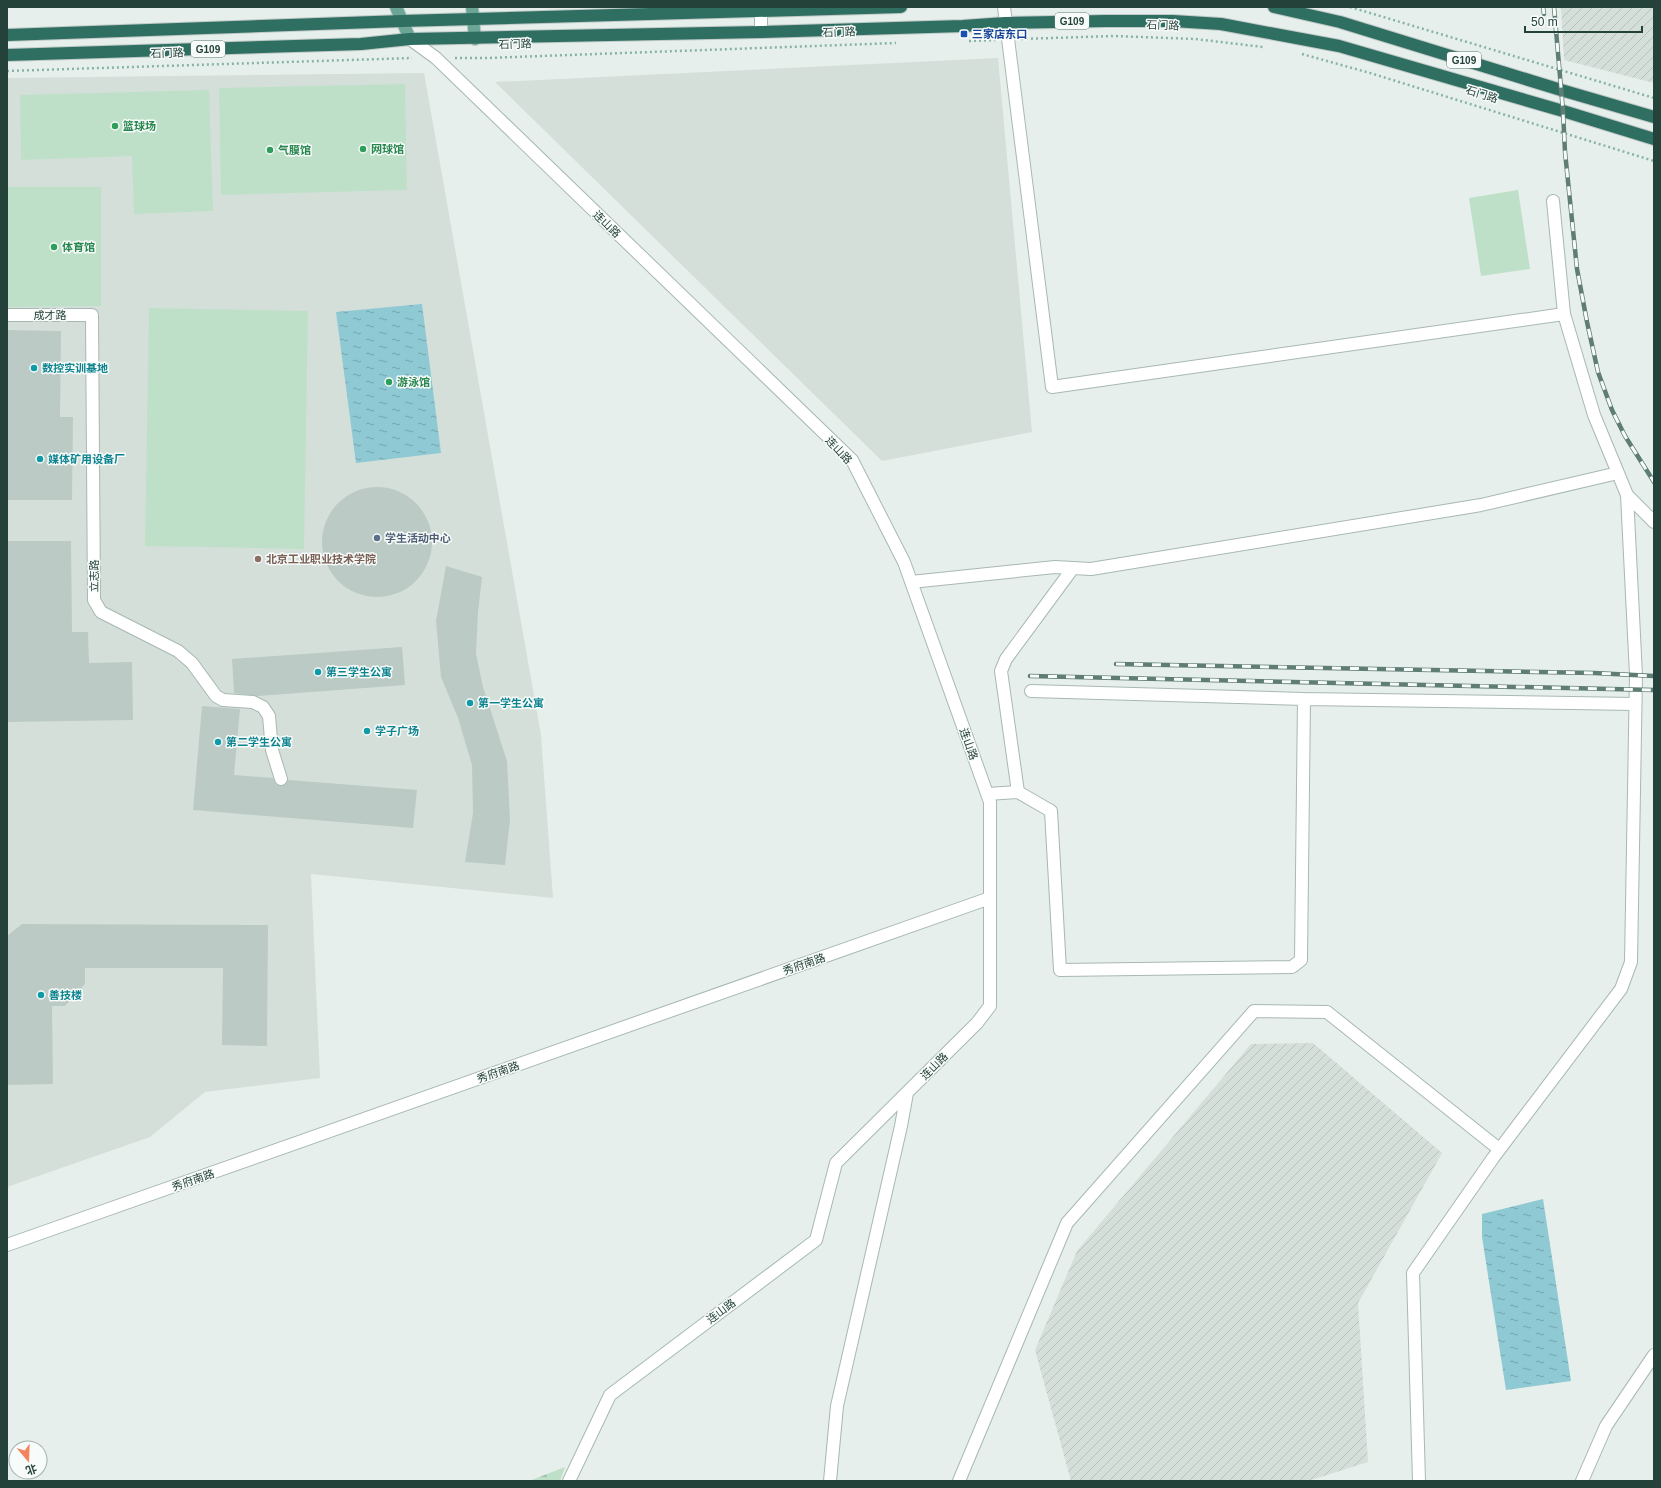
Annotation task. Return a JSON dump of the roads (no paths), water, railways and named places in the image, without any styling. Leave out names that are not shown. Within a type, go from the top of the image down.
[{"type":"highway","name":"石门路","points":[[7,35],[761,9],[901,7]]},
{"type":"highway","name":"G109","points":[[1274,7],[1340,22],[1654,117]]},
{"type":"highway","name":"石门路","points":[[7,55],[361,44],[410,39],[475,39],[761,32],[963,26],[1006,23],[1173,21],[1221,24],[1272,32],[1339,46],[1654,139]]},
{"type":"main road","points":[[396,7],[410,39]]},
{"type":"main road","points":[[472,7],[475,39]]},
{"type":"street","points":[[1004,7],[1052,387],[1564,314]]},
{"type":"street","points":[[761,9],[761,32]]},
{"type":"street","name":"连山路","points":[[410,39],[436,58],[852,460],[904,562],[990,802],[990,1006],[977,1023],[836,1163],[816,1240],[610,1395],[569,1481]]},
{"type":"street","points":[[1419,1481],[1413,1272],[1499,1149],[1621,989],[1631,962],[1636,675],[1627,495],[1594,415],[1564,314],[1552,201]]},
{"type":"street","name":"成才路","points":[[7,315],[92,315]]},
{"type":"street","name":"立志路","points":[[92,315],[94,600],[101,612],[178,651],[192,664],[216,696],[223,700],[253,702],[263,707],[269,716],[272,750],[281,779]]},
{"type":"street","points":[[911,582],[1055,567],[1090,569],[1481,506],[1618,473]]},
{"type":"street","points":[[1627,495],[1654,522]]},
{"type":"street","points":[[1018,792],[1001,671],[1006,659],[1073,568]]},
{"type":"street","points":[[1031,691],[1304,699],[1635,704]]},
{"type":"street","points":[[987,794],[1018,792],[1051,811],[1060,970],[1292,967],[1301,960],[1304,699]]},
{"type":"street","name":"秀府南路","points":[[7,1245],[990,898]]},
{"type":"street","points":[[959,1481],[1067,1223],[1254,1011],[1327,1012],[1499,1149]]},
{"type":"street","points":[[830,1481],[837,1406],[907,1093]]},
{"type":"street","points":[[1582,1481],[1606,1426],[1654,1355]]},
{"type":"water","name":"游泳馆","points":[[422,304],[441,453],[356,463],[336,312]]},
{"type":"water","points":[[1543,1199],[1571,1381],[1506,1390],[1482,1237],[1482,1214]]},
{"type":"railway","points":[[1543,7],[1544,14]]},
{"type":"railway","points":[[1554,7],[1565,152],[1577,269],[1587,322],[1598,372],[1612,410],[1625,436],[1654,482]]},
{"type":"railway","points":[[1116,664],[1594,673],[1654,676]]},
{"type":"railway","points":[[1030,676],[1654,690]]},
{"type":"place","name":"三家店东口","points":[[964,34]]},
{"type":"place","name":"篮球场","points":[[115,126]]},
{"type":"place","name":"网球馆","points":[[363,149]]},
{"type":"place","name":"气膜馆","points":[[270,150]]},
{"type":"place","name":"体育馆","points":[[54,247]]},
{"type":"place","name":"数控实训基地","points":[[34,368]]},
{"type":"place","name":"游泳馆","points":[[389,382]]},
{"type":"place","name":"媒体矿用设备厂","points":[[40,459]]},
{"type":"place","name":"学生活动中心","points":[[377,538]]},
{"type":"place","name":"北京工业职业技术学院","points":[[258,559]]},
{"type":"place","name":"第三学生公寓","points":[[318,672]]},
{"type":"place","name":"第一学生公寓","points":[[470,703]]},
{"type":"place","name":"学子广场","points":[[367,731]]},
{"type":"place","name":"第二学生公寓","points":[[218,742]]},
{"type":"place","name":"善技楼","points":[[41,995]]}]
